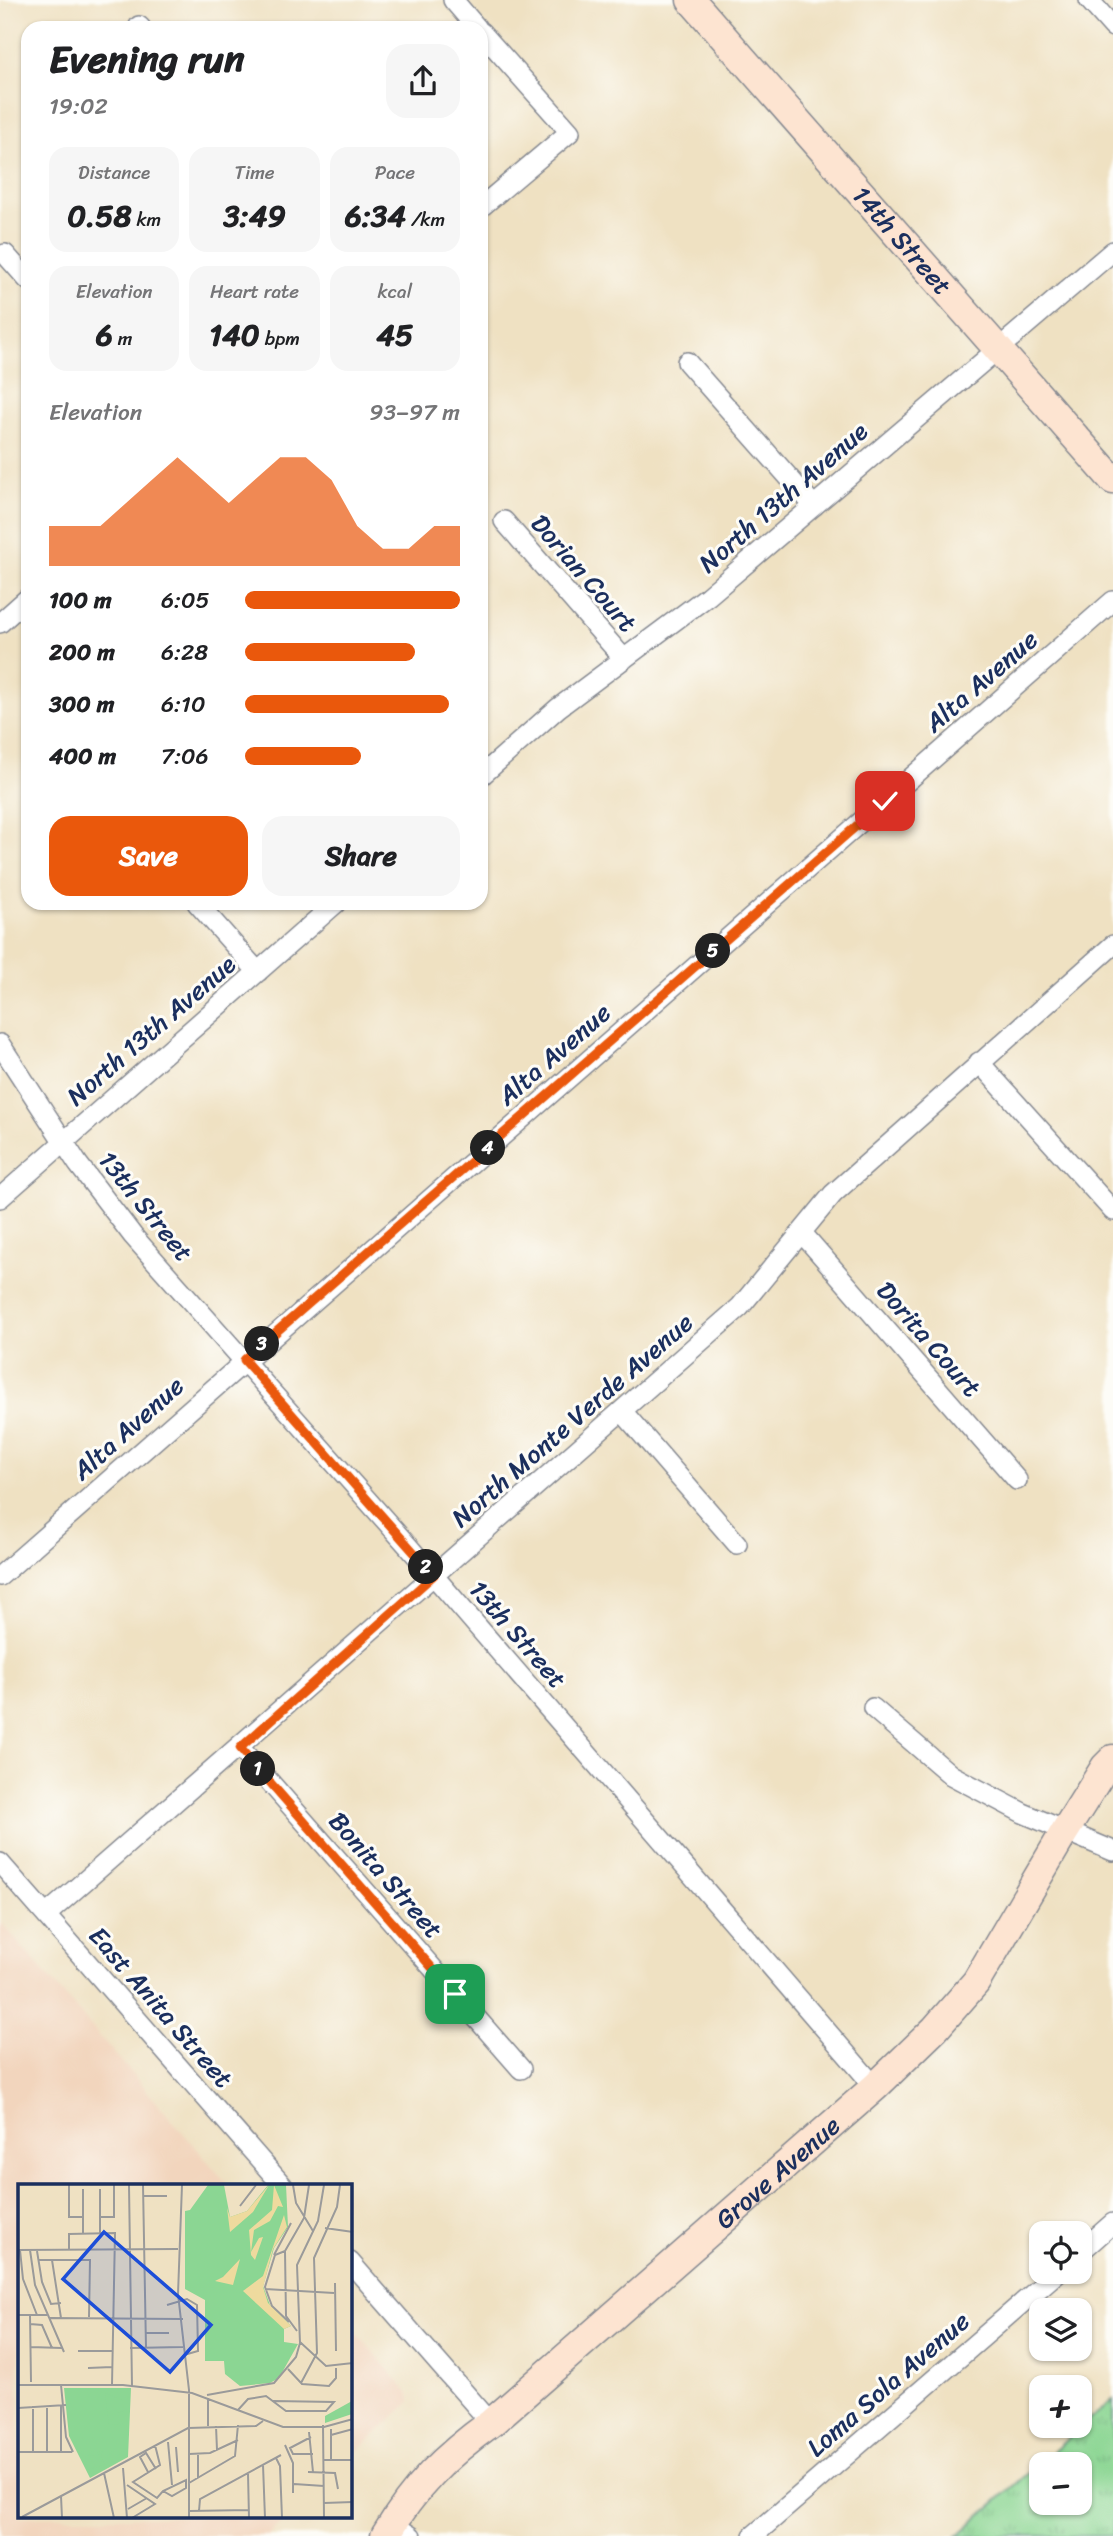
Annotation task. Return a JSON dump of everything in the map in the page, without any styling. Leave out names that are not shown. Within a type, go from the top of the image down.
[{"type":"street","points":[[453,0],[471,21]]},
{"type":"street","name":"14th Street","points":[[691,0],[1113,480]]},
{"type":"street","points":[[1089,0],[1113,27]]},
{"type":"street","points":[[488,40],[570,132],[488,201]]},
{"type":"street","name":"North 13th Avenue","points":[[488,770],[558,708],[708,596],[1113,251]]},
{"type":"street","points":[[5,254],[21,272]]},
{"type":"street","points":[[687,362],[814,506]]},
{"type":"street","name":"Dorian Court","points":[[505,521],[625,659]]},
{"type":"street","name":"Alta Avenue","points":[[0,1576],[1113,601]]},
{"type":"street","points":[[0,623],[21,604]]},
{"type":"street","points":[[203,910],[258,972]]},
{"type":"street","name":"North 13th Avenue","points":[[0,1198],[328,910]]},
{"type":"street","name":"North Monte Verde Avenue","points":[[46,1915],[240,1748],[740,1307],[833,1194],[1113,944]]},
{"type":"street","name":"13th Street","points":[[0,1044],[62,1142],[133,1236],[434,1575],[875,2087]]},
{"type":"street","points":[[979,1062],[1113,1212]]},
{"type":"street","name":"Dorita Court","points":[[802,1233],[1017,1480]]},
{"type":"street","points":[[622,1411],[737,1544]]},
{"type":"street","points":[[873,1708],[951,1775],[1023,1813],[1113,1851]]},
{"type":"street","name":"Bonita Street","points":[[240,1748],[521,2069]]},
{"type":"street","name":"Grove Avenue","points":[[396,2532],[423,2481],[456,2448],[491,2423],[875,2087],[935,2029],[976,1982],[1065,1831],[1105,1767],[1113,1759]]},
{"type":"street","name":"East Anita Street","points":[[0,1863],[281,2184]]},
{"type":"street","points":[[1092,2241],[1113,2223]]},
{"type":"street","points":[[352,2264],[491,2423]]},
{"type":"street","name":"Loma Sola Avenue","points":[[753,2536],[1044,2284]]},
{"type":"shaded area","points":[[0,1921],[227,2184],[18,2184],[18,2518],[285,2518],[268,2536],[0,2536]]},
{"type":"shaded area","points":[[352,2327],[409,2394],[410,2402],[352,2456]]},
{"type":"green space","points":[[1113,2399],[1113,2536],[957,2536],[1029,2473],[1029,2515],[1092,2515],[1092,2452],[1053,2452],[1069,2438],[1092,2438],[1092,2417]]},
{"type":"route","points":[[455,1994],[240,1748],[434,1575],[244,1360],[885,801]]}]
